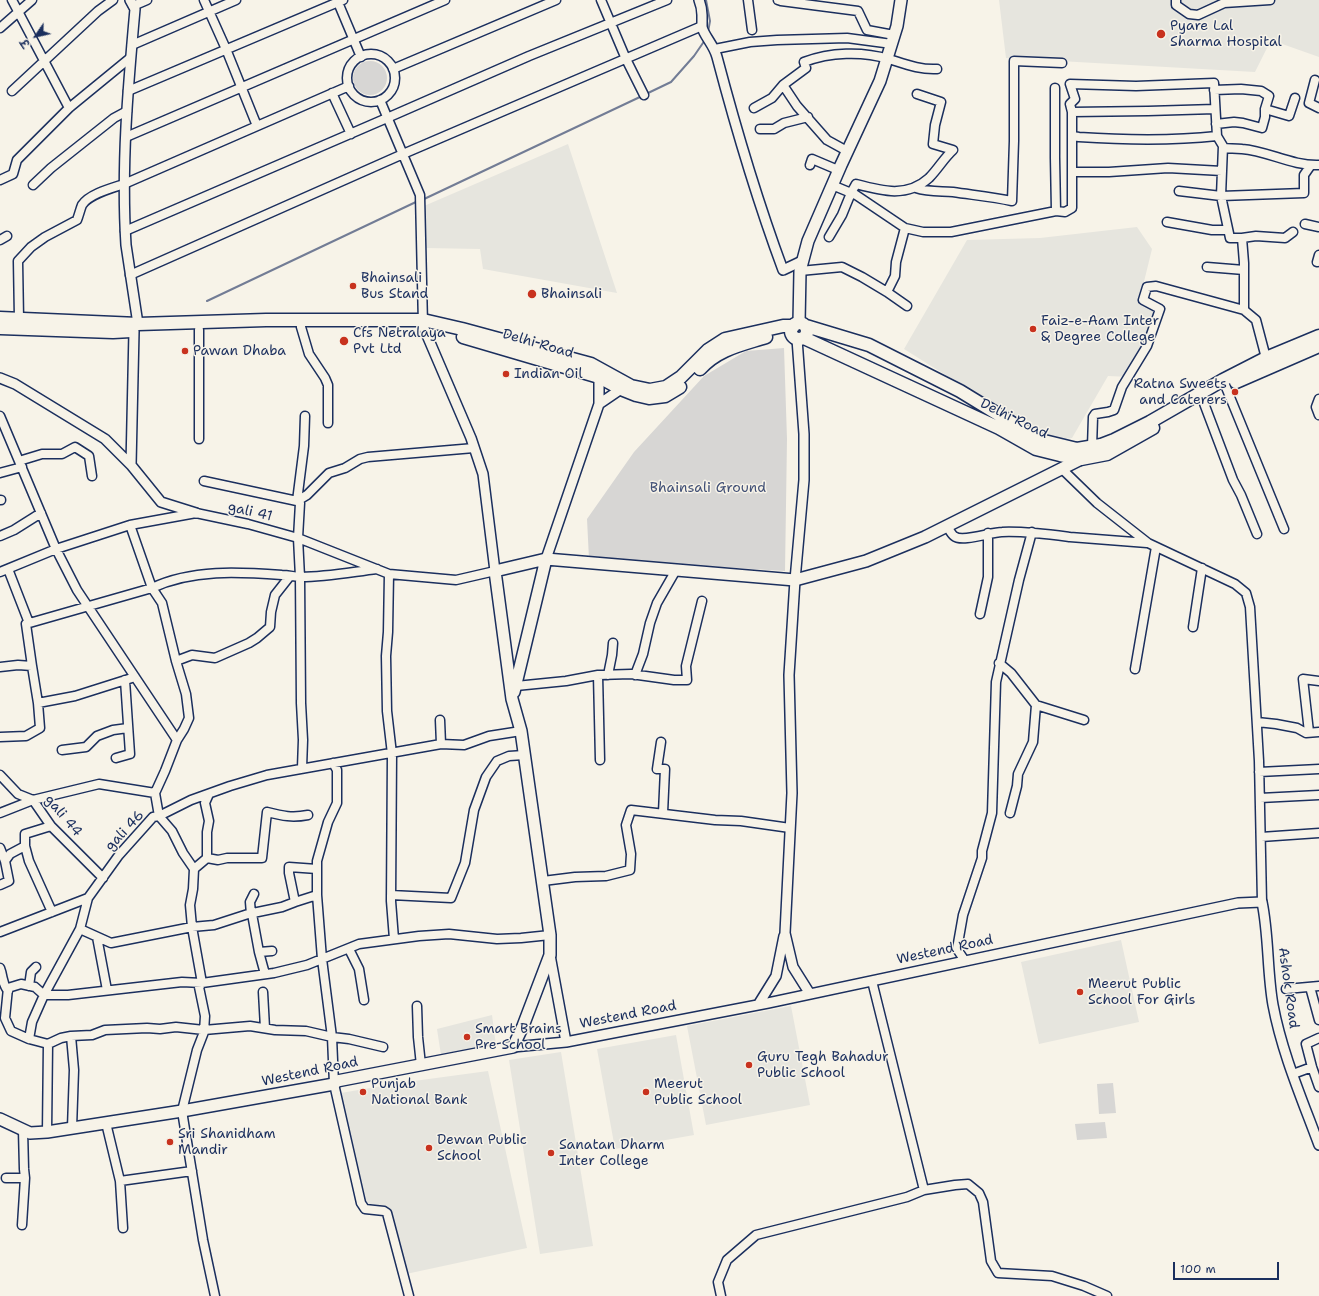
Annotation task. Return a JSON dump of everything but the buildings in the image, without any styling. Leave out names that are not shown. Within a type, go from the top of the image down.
[{"type":"main road","points":[[901,0],[897,26],[880,81],[838,170],[808,241],[801,266],[798,331],[869,345],[960,391],[1040,440],[1079,454]]},
{"type":"main road","points":[[0,318],[199,330],[423,323]]},
{"type":"main road","points":[[0,328],[113,332],[136,327],[266,320],[423,323]]},
{"type":"main road","name":"Delhi Road","points":[[423,323],[600,374],[623,386],[650,390],[666,387],[682,377],[708,350],[725,339],[783,326],[798,331],[999,428],[1036,449],[1060,455],[1107,454],[1129,443],[1266,358],[1316,342]]},
{"type":"main road","name":"Delhi Road","points":[[1225,383],[1316,342]]},
{"type":"main road","points":[[513,1047],[523,1026],[550,954],[550,935],[521,731],[512,699],[495,571],[546,559],[795,580],[866,561],[925,537],[1061,468],[1079,454],[1092,447],[1114,440],[1225,383]]},
{"type":"main road","points":[[512,699],[546,559]]},
{"type":"main road","name":"Westend Road","points":[[0,1119],[30,1133],[47,1132],[182,1111],[334,1084],[337,1081],[513,1047]]},
{"type":"street","points":[[12,0],[69,108]]},
{"type":"street","points":[[0,28],[19,13],[32,0]]},
{"type":"street","points":[[12,91],[98,11],[113,0]]},
{"type":"street","points":[[131,465],[136,327],[125,232],[124,184],[130,58],[135,9],[132,3],[147,0]]},
{"type":"street","points":[[204,0],[226,49],[257,126]]},
{"type":"street","points":[[132,45],[236,0]]},
{"type":"street","points":[[126,138],[445,0]]},
{"type":"street","points":[[393,69],[556,0]]},
{"type":"street","points":[[601,0],[626,59],[644,95]]},
{"type":"street","points":[[125,232],[529,56],[667,0]]},
{"type":"street","points":[[700,0],[703,29],[713,46],[736,130],[783,270],[801,266],[842,267],[862,277],[907,306]]},
{"type":"street","points":[[748,0],[752,30]]},
{"type":"street","points":[[778,0],[781,2],[858,11],[867,30],[893,39]]},
{"type":"street","points":[[1176,0],[1176,4],[1189,14],[1198,15],[1224,3],[1270,0]]},
{"type":"street","points":[[128,91],[339,1],[361,57]]},
{"type":"street","points":[[130,275],[403,154],[626,59],[703,29]]},
{"type":"street","points":[[713,46],[777,40],[847,38],[893,39]]},
{"type":"street","points":[[370,54],[379,56],[387,61],[393,69],[393,87],[390,93],[380,100],[367,102],[361,100],[352,92],[349,86],[349,69],[352,64],[361,57],[370,54]]},
{"type":"street","points":[[754,108],[772,98],[783,85],[806,68],[804,62],[818,57],[860,54],[887,58],[926,70],[937,69]]},
{"type":"street","points":[[0,180],[13,174],[17,160],[69,108],[130,58]]},
{"type":"street","points":[[916,188],[926,191],[952,192],[1012,201],[1014,61],[1062,63]]},
{"type":"street","points":[[1315,80],[1309,103],[1319,108]]},
{"type":"street","points":[[832,185],[851,193],[905,228],[923,232],[951,232],[1056,211],[1065,212],[1072,208],[1072,112],[1070,104],[1075,99],[1070,84],[1136,86],[1214,83],[1217,136],[1223,146],[1221,196],[1230,238],[1256,236],[1285,238],[1293,232]]},
{"type":"street","points":[[783,85],[797,106],[808,116],[827,140],[847,151]]},
{"type":"street","points":[[19,319],[18,261],[35,244],[77,220],[83,204],[91,198],[99,193],[124,184],[349,86]]},
{"type":"street","points":[[1055,88],[1054,158],[1056,211]]},
{"type":"street","points":[[1214,90],[1241,89],[1261,91],[1269,96],[1262,128],[1243,123],[1216,124]]},
{"type":"street","points":[[332,93],[351,134]]},
{"type":"street","points":[[829,237],[842,215],[856,184],[878,190],[897,192],[916,188],[929,178],[953,150],[933,144],[935,125],[941,102],[917,94]]},
{"type":"street","points":[[1265,109],[1289,116],[1295,98]]},
{"type":"street","points":[[380,100],[403,154],[420,200],[423,323],[474,448],[483,474],[495,571]]},
{"type":"street","points":[[1072,112],[1148,112],[1215,109]]},
{"type":"street","points":[[33,185],[51,168],[114,118],[127,111]]},
{"type":"street","points":[[760,129],[774,129],[784,123],[808,116]]},
{"type":"street","points":[[1072,136],[1079,138],[1135,140],[1192,139],[1217,136]]},
{"type":"street","points":[[1223,148],[1242,149],[1290,161],[1315,165]]},
{"type":"street","points":[[810,165],[812,160],[838,170]]},
{"type":"street","points":[[1179,191],[1221,196],[1304,193],[1304,175],[1315,165]]},
{"type":"street","points":[[1072,172],[1109,172],[1168,168],[1222,170]]},
{"type":"street","points":[[1167,222],[1212,230],[1228,230]]},
{"type":"street","points":[[1305,224],[1319,227]]},
{"type":"street","points":[[886,292],[895,276],[896,262],[905,228]]},
{"type":"street","points":[[1242,238],[1244,310]]},
{"type":"street","points":[[1207,267],[1244,270]]},
{"type":"street","points":[[1092,447],[1093,417],[1095,414],[1114,410],[1122,387],[1147,346],[1160,309],[1143,300],[1148,287],[1156,286],[1244,310],[1256,320],[1266,358]]},
{"type":"street","points":[[301,327],[310,354],[326,378],[328,385],[328,423]]},
{"type":"street","points":[[199,330],[199,439]]},
{"type":"street","points":[[758,1005],[776,976],[785,933],[792,793],[789,675],[795,580],[804,480],[804,434],[798,331]]},
{"type":"street","points":[[546,559],[599,404],[600,374]]},
{"type":"street","points":[[0,378],[15,384],[105,439],[131,465],[161,502],[196,513]]},
{"type":"street","points":[[1225,383],[1284,529]]},
{"type":"street","points":[[599,404],[623,386]]},
{"type":"street","points":[[1202,398],[1233,480],[1242,494],[1257,534]]},
{"type":"street","points":[[1319,399],[1316,407],[1319,415]]},
{"type":"street","points":[[0,416],[56,549],[77,590],[177,740]]},
{"type":"street","points":[[302,768],[303,740],[298,538],[300,503],[297,501],[304,446],[305,416]]},
{"type":"street","points":[[0,474],[42,454],[62,454],[75,447],[89,456],[92,476]]},
{"type":"street","points":[[204,481],[297,501],[307,495],[329,473],[345,468],[360,459],[368,457],[474,448]]},
{"type":"street","points":[[1061,468],[1097,503],[1148,543],[1235,584],[1246,593],[1250,607],[1257,722],[1262,902]]},
{"type":"street","points":[[0,536],[14,530],[41,513]]},
{"type":"street","name":"gali 41","points":[[4,571],[56,549],[130,525],[196,513],[248,524],[298,538],[389,574],[456,580],[495,571]]},
{"type":"street","points":[[130,525],[152,588],[162,603],[176,661],[186,694],[189,718],[177,740],[155,793]]},
{"type":"street","points":[[947,526],[954,537],[958,538],[968,538],[999,532],[1032,532],[1070,537],[1148,543]]},
{"type":"street","points":[[965,961],[957,949],[963,915],[982,858],[982,851],[992,813],[996,682],[1019,580],[1032,532]]},
{"type":"street","points":[[980,614],[988,577],[988,533]]},
{"type":"street","points":[[1135,669],[1156,547]]},
{"type":"street","points":[[1193,628],[1202,568]]},
{"type":"street","points":[[0,737],[26,736],[40,728],[38,703],[26,624],[152,588],[166,582],[217,572],[300,577],[378,569]]},
{"type":"street","points":[[636,675],[644,654],[650,623],[657,603],[676,570]]},
{"type":"street","points":[[4,571],[29,623]]},
{"type":"street","points":[[389,574],[386,656],[388,711],[392,754],[391,895],[394,939]]},
{"type":"street","points":[[176,661],[192,655],[215,658],[257,638],[270,628],[271,612],[275,595],[290,576]]},
{"type":"street","points":[[516,686],[552,683],[598,675],[636,675],[674,680],[687,680],[686,666],[702,601]]},
{"type":"street","points":[[608,675],[613,643]]},
{"type":"street","points":[[999,664],[1011,673],[1036,705],[1084,720]]},
{"type":"street","points":[[0,667],[18,665],[32,666]]},
{"type":"street","points":[[598,675],[600,760]]},
{"type":"street","points":[[38,703],[75,696],[135,677]]},
{"type":"street","points":[[1309,732],[1304,679],[1319,681]]},
{"type":"street","points":[[116,758],[130,754],[125,680]]},
{"type":"street","points":[[1010,813],[1017,786],[1018,774],[1033,742],[1036,705]]},
{"type":"street","points":[[440,720],[441,744]]},
{"type":"street","points":[[1257,722],[1297,728],[1306,732],[1319,732]]},
{"type":"street","points":[[62,750],[86,747],[97,736],[113,730],[128,728]]},
{"type":"street","points":[[215,1296],[203,1240],[182,1111],[197,1050],[204,1030],[205,1016],[199,987],[202,983],[192,927],[190,906],[193,889],[194,868],[183,853],[172,831],[159,816],[191,800],[267,775],[392,754],[441,744],[464,745],[489,736],[521,731]]},
{"type":"street","points":[[661,742],[657,769],[665,769],[662,813]]},
{"type":"street","points":[[391,895],[452,898],[465,863],[474,810],[486,777],[497,761],[509,756],[524,755]]},
{"type":"street","points":[[333,764],[337,770],[337,804],[328,822],[317,861],[317,894],[322,959],[332,1037],[334,1084],[360,1203],[365,1209],[384,1211],[387,1213],[409,1296]]},
{"type":"street","points":[[1259,772],[1319,769]]},
{"type":"street","name":"gali 44","points":[[0,775],[18,794],[33,800],[51,826],[103,878]]},
{"type":"street","name":"gali 46","points":[[0,813],[33,800],[99,784],[155,793],[159,816],[153,817],[119,855],[88,898]]},
{"type":"street","points":[[207,858],[207,832],[209,821],[205,803],[209,794]]},
{"type":"street","points":[[1260,798],[1319,795]]},
{"type":"street","points":[[543,881],[575,877],[606,876],[630,870],[631,854],[626,825],[631,810],[715,820],[762,823],[790,828]]},
{"type":"street","points":[[194,868],[207,858],[218,860],[227,858],[262,858],[267,812],[296,818],[308,815]]},
{"type":"street","points":[[51,826],[25,834],[25,846],[29,861],[52,912]]},
{"type":"street","points":[[1260,837],[1319,834]]},
{"type":"street","points":[[5,862],[10,854],[25,846]]},
{"type":"street","points":[[0,848],[9,881],[0,884]]},
{"type":"street","points":[[295,902],[289,867],[317,869]]},
{"type":"street","points":[[254,894],[250,902],[251,914],[258,952],[264,974]]},
{"type":"street","points":[[80,929],[111,942],[192,927],[214,925],[282,907],[317,894]]},
{"type":"street","points":[[0,932],[88,898]]},
{"type":"street","points":[[29,1038],[32,1022],[44,995],[80,929],[88,898]]},
{"type":"street","name":"Westend Road","points":[[513,1047],[566,1042],[758,1005],[1238,903],[1262,902]]},
{"type":"street","name":"Ashok Road","points":[[1262,902],[1265,916],[1273,1004],[1282,1044],[1319,1145]]},
{"type":"street","points":[[785,933],[793,967],[810,994]]},
{"type":"street","points":[[383,1047],[349,1038],[332,1037],[306,1031],[275,1030],[250,1026],[204,1030],[176,1027],[160,1029],[105,1030],[92,1035],[61,1038],[48,1044],[12,1031],[5,1018],[8,988],[21,984],[35,987],[44,995],[68,995],[182,982],[202,983],[264,974],[307,965],[359,944],[394,939],[449,934],[497,939],[550,935]]},
{"type":"street","points":[[97,937],[107,990]]},
{"type":"street","points":[[349,949],[359,969],[364,1000]]},
{"type":"street","points":[[258,952],[272,951]]},
{"type":"street","points":[[550,954],[566,1042]]},
{"type":"street","points":[[0,968],[3,974],[3,985],[8,991]]},
{"type":"street","points":[[29,986],[31,972],[36,968]]},
{"type":"street","points":[[872,981],[924,1190]]},
{"type":"street","points":[[1286,989],[1319,986]]},
{"type":"street","points":[[1310,987],[1319,1020]]},
{"type":"street","points":[[263,992],[265,1028]]},
{"type":"street","points":[[417,1006],[421,1064]]},
{"type":"street","points":[[71,1036],[74,1070],[72,1128]]},
{"type":"street","points":[[1319,1038],[1306,1044],[1319,1087]]},
{"type":"street","points":[[47,1132],[48,1044]]},
{"type":"street","points":[[1293,1074],[1312,1067]]},
{"type":"street","points":[[106,1123],[120,1181],[123,1228]]},
{"type":"street","points":[[22,1225],[26,1178],[24,1169],[23,1130]]},
{"type":"street","points":[[120,1181],[192,1171]]},
{"type":"street","points":[[6,1178],[26,1178]]},
{"type":"street","points":[[721,1296],[718,1282],[727,1260],[756,1235],[907,1197],[924,1190],[968,1184],[979,1193],[983,1202],[991,1261],[998,1273],[1052,1276],[1084,1286],[1107,1296]]},
{"type":"shaded area","name":"Pyare Lal Sharma Hospital","points":[[999,0],[1319,0],[1319,57],[1271,40],[1255,72],[1006,58]]},
{"type":"shaded area","points":[[568,144],[617,293],[483,269],[480,249],[426,248],[424,206]]},
{"type":"shaded area","name":"Faiz-e-Aam Inter & Degree College","points":[[1137,227],[1152,249],[1139,302],[1157,310],[1131,377],[1108,376],[1072,438],[1058,440],[1024,424],[904,349],[967,240],[1040,238]]},
{"type":"shaded area","name":"Meerut Public School For Girls","points":[[1121,940],[1139,1022],[1039,1044],[1021,962]]},
{"type":"shaded area","name":"Guru Tegh Bahadur Public School","points":[[791,1006],[810,1105],[706,1125],[687,1026]]},
{"type":"shaded area","name":"Smart Brains Pre School","points":[[492,1015],[496,1045],[441,1055],[437,1029]]},
{"type":"shaded area","name":"Meerut Public School","points":[[676,1035],[694,1135],[615,1149],[597,1049]]},
{"type":"shaded area","name":"Sanatan Dharm Inter College","points":[[561,1052],[593,1246],[540,1254],[509,1060]]},
{"type":"shaded area","name":"Dewan Public School","points":[[488,1071],[527,1248],[406,1274],[390,1209],[365,1204],[341,1093],[399,1083]]},
{"type":"green space","points":[[370,61],[376,62],[382,66],[386,72],[386,84],[382,90],[376,94],[370,95],[364,94],[358,90],[354,84],[353,78],[354,72],[358,66],[364,62]]},
{"type":"green space","name":"Bhainsali Ground","points":[[784,348],[787,439],[785,571],[589,559],[587,519],[634,452],[704,376],[746,351]]},
{"type":"green space","points":[[1113,1083],[1116,1113],[1099,1114],[1097,1084]]},
{"type":"green space","points":[[1105,1122],[1107,1138],[1077,1140],[1075,1124]]},
{"type":"waterway","points":[[706,0],[710,21],[708,32]]},
{"type":"waterway","points":[[646,94],[671,82],[694,56],[705,40]]},
{"type":"waterway","points":[[422,200],[642,96]]},
{"type":"waterway","points":[[207,301],[418,201]]},
{"type":"place","name":"Pyare Lal Sharma Hospital","points":[[1161,34]]},
{"type":"place","name":"Bhainsali Bus Stand","points":[[353,286]]},
{"type":"place","name":"Bhainsali","points":[[532,294]]},
{"type":"place","name":"Faiz-e-Aam Inter & Degree College","points":[[1033,329]]},
{"type":"place","name":"Cfs Netralaya Pvt Ltd","points":[[344,341]]},
{"type":"place","name":"Pawan Dhaba","points":[[185,351]]},
{"type":"place","name":"Indian Oil","points":[[506,374]]},
{"type":"place","name":"Ratna Sweets and Caterers","points":[[1235,392]]},
{"type":"place","name":"Meerut Public School For Girls","points":[[1080,992]]},
{"type":"place","name":"Smart Brains Pre School","points":[[467,1037]]},
{"type":"place","name":"Guru Tegh Bahadur Public School","points":[[749,1065]]},
{"type":"place","name":"Punjab National Bank","points":[[363,1092]]},
{"type":"place","name":"Meerut Public School","points":[[646,1092]]},
{"type":"place","name":"Sri Shanidham Mandir","points":[[170,1142]]},
{"type":"place","name":"Dewan Public School","points":[[429,1148]]},
{"type":"place","name":"Sanatan Dharm Inter College","points":[[551,1153]]}]
